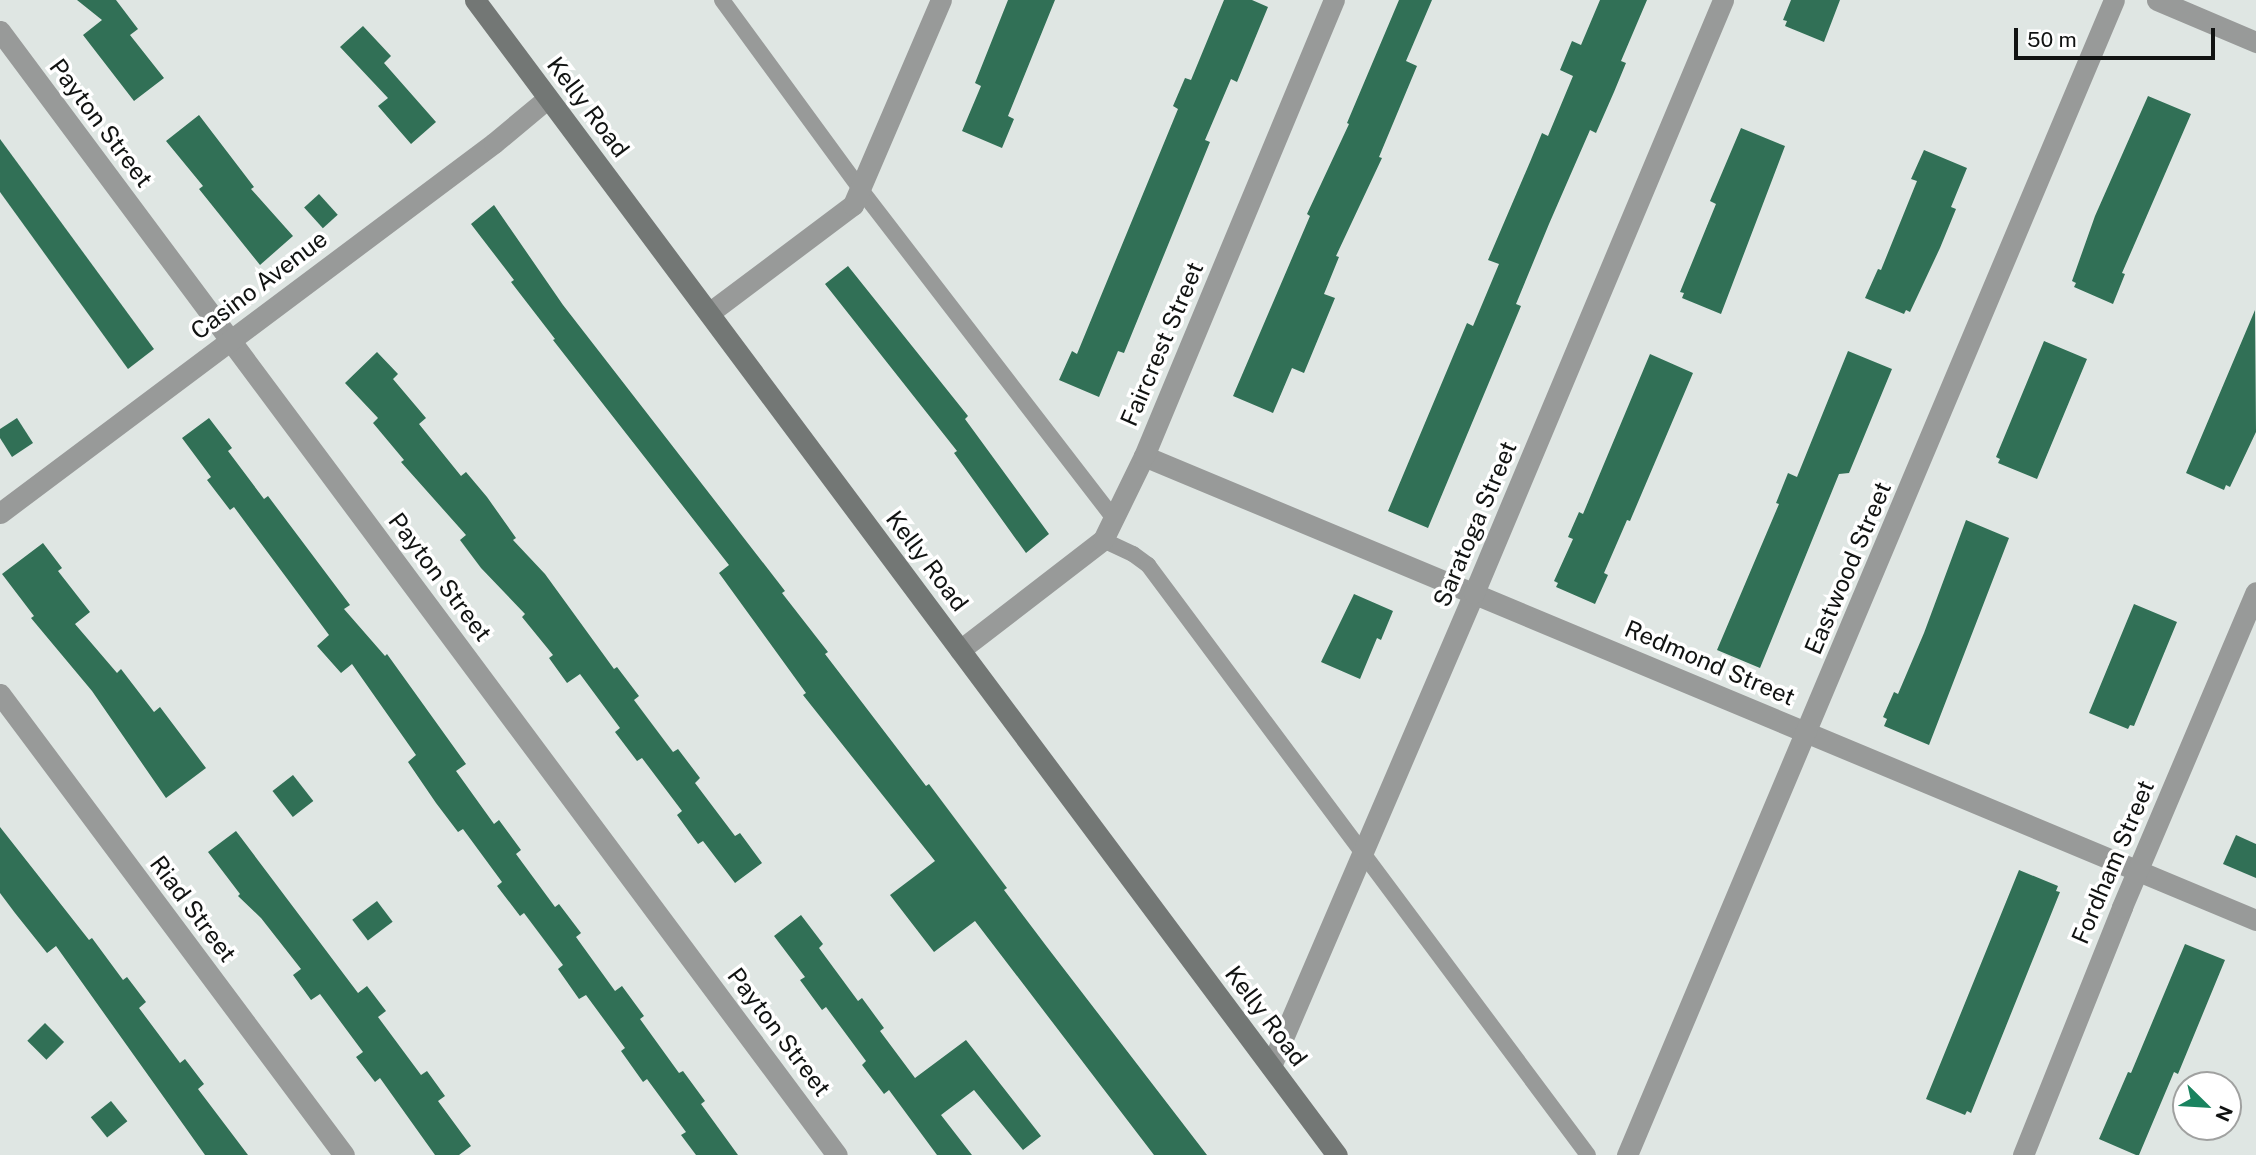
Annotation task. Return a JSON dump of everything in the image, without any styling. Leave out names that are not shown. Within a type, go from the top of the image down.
[{"type":"street","name":"Kelly Road","points":[[475,0],[1337,1155]]},
{"type":"street","points":[[709,313],[853,205],[941,0]]},
{"type":"street","name":"Faircrest Street","points":[[960,650],[1103,540],[1144,456],[1334,0]]},
{"type":"street","name":"Saratoga Street","points":[[1271,1066],[1474,593],[1723,0]]},
{"type":"street","name":"Eastwood Street","points":[[1627,1155],[1808,732],[2114,0]]},
{"type":"street","points":[[2157,0],[2256,42]]},
{"type":"street","name":"Payton Street","points":[[0,32],[837,1155]]},
{"type":"street","name":"Casino Avenue","points":[[0,513],[494,143],[548,98]]},
{"type":"street","name":"Redmond Street","points":[[1144,456],[2256,920]]},
{"type":"street","name":"Fordham Street","points":[[2023,1155],[2137,870],[2256,592]]},
{"type":"street","name":"Riad Street","points":[[0,694],[344,1155]]},
{"type":"lane","points":[[722,0],[861,190],[1114,518]]},
{"type":"lane","points":[[1103,540],[1133,554],[1147,565],[1588,1155]]},
{"type":"building","points":[[77,0],[116,0],[138,29],[130,35],[164,78],[134,101],[83,35],[102,20]]},
{"type":"building","points":[[1008,0],[1055,0],[1008,116],[1014,119],[1002,148],[962,131],[981,86],[975,83]]},
{"type":"building","points":[[1224,0],[1252,0],[1268,7],[1237,82],[1231,79],[1205,140],[1210,142],[1124,353],[1118,351],[1099,397],[1059,380],[1072,351],[1077,354],[1178,109],[1173,106],[1185,78],[1191,80]]},
{"type":"building","points":[[1399,0],[1432,0],[1406,61],[1417,66],[1379,157],[1382,158],[1336,256],[1339,257],[1324,294],[1335,298],[1304,373],[1292,368],[1273,413],[1233,396],[1310,216],[1307,214],[1349,124],[1347,123]]},
{"type":"building","points":[[1600,0],[1647,0],[1621,61],[1626,63],[1614,92],[1596,133],[1590,130],[1549,224],[1516,304],[1521,306],[1428,528],[1388,511],[1467,323],[1473,326],[1499,264],[1488,260],[1542,133],[1548,136],[1573,76],[1560,70],[1572,41],[1581,45]]},
{"type":"building","points":[[1791,0],[1840,0],[1824,42],[1785,26],[1787,21],[1783,20]]},
{"type":"building","points":[[363,26],[391,56],[384,63],[436,122],[411,144],[378,106],[388,98],[340,47]]},
{"type":"building","points":[[2148,96],[2191,114],[2122,273],[2125,274],[2113,304],[2074,287],[2076,283],[2072,281],[2095,216]]},
{"type":"building","points":[[199,115],[254,187],[251,189],[293,236],[260,265],[199,189],[203,186],[166,141]]},
{"type":"building","points":[[1741,128],[1785,146],[1721,314],[1682,298],[1684,293],[1680,292],[1716,204],[1710,201]]},
{"type":"building","points":[[0,139],[154,349],[128,369],[0,192]]},
{"type":"building","points":[[1924,150],[1967,168],[1951,207],[1956,209],[1940,248],[1910,312],[1906,310],[1904,314],[1865,298],[1878,269],[1881,270],[1917,181],[1911,179]]},
{"type":"building","points":[[319,194],[338,215],[323,228],[304,207]]},
{"type":"building","points":[[494,205],[563,305],[785,591],[782,593],[828,652],[825,654],[926,786],[929,784],[1007,888],[1004,890],[1207,1155],[1154,1155],[975,921],[934,952],[890,895],[935,861],[803,695],[806,693],[719,573],[729,565],[553,340],[555,339],[511,282],[514,280],[471,224]]},
{"type":"building","points":[[848,266],[968,416],[965,419],[1049,534],[1026,553],[954,453],[957,451],[825,284]]},
{"type":"building","points":[[2255,310],[2256,432],[2230,487],[2226,485],[2224,490],[2186,473]]},
{"type":"building","points":[[2044,341],[2087,359],[2037,479],[1998,463],[2000,459],[1996,457]]},
{"type":"building","points":[[1848,351],[1892,369],[1849,473],[1839,474],[1760,668],[1717,650],[1779,504],[1776,503],[1788,473],[1797,477]]},
{"type":"building","points":[[377,352],[398,374],[393,379],[426,418],[419,424],[461,476],[466,472],[487,497],[516,538],[513,540],[545,574],[614,669],[617,667],[639,696],[634,700],[673,752],[678,749],[700,778],[695,783],[735,836],[740,833],[762,863],[735,883],[703,841],[698,844],[677,815],[682,811],[642,758],[637,761],[615,732],[620,728],[580,674],[567,683],[549,658],[553,655],[522,617],[525,614],[481,568],[460,540],[466,535],[401,462],[404,460],[373,423],[378,418],[345,383]]},
{"type":"building","points":[[1650,354],[1693,373],[1630,521],[1627,520],[1604,573],[1608,575],[1595,604],[1556,587],[1558,583],[1554,581],[1573,539],[1568,537],[1579,512],[1583,514]]},
{"type":"building","points":[[17,418],[33,443],[12,457],[0,438],[0,429]]},
{"type":"building","points":[[209,418],[232,448],[228,451],[264,499],[268,496],[350,605],[344,609],[385,656],[387,654],[466,764],[456,771],[494,824],[499,820],[521,850],[516,854],[555,907],[559,904],[581,933],[576,937],[615,991],[622,986],[644,1016],[640,1019],[679,1073],[683,1071],[705,1101],[701,1104],[738,1155],[696,1155],[681,1135],[686,1132],[647,1079],[643,1082],[621,1051],[625,1048],[586,995],[579,999],[558,969],[563,965],[524,913],[520,916],[497,886],[502,882],[463,829],[458,832],[436,803],[408,762],[416,755],[352,664],[341,673],[317,646],[329,635],[234,507],[230,510],[207,480],[211,477],[182,438]]},
{"type":"building","points":[[1966,520],[2009,538],[1929,745],[1884,726],[1887,719],[1883,717],[1894,692],[1898,694],[1924,633]]},
{"type":"building","points":[[43,543],[62,568],[58,571],[90,612],[75,624],[117,673],[121,669],[154,712],[160,707],[206,768],[166,798],[92,691],[31,618],[34,616],[2,574]]},
{"type":"building","points":[[1354,594],[1393,611],[1381,640],[1377,638],[1360,679],[1321,662]]},
{"type":"building","points":[[2134,604],[2177,622],[2134,726],[2130,725],[2128,729],[2089,713]]},
{"type":"building","points":[[293,775],[313,801],[293,817],[273,791]]},
{"type":"building","points":[[0,827],[89,940],[92,938],[123,980],[127,977],[146,1002],[139,1008],[180,1063],[185,1059],[204,1084],[198,1089],[248,1155],[205,1155],[56,946],[47,953],[15,913],[0,893]]},
{"type":"building","points":[[236,831],[358,993],[367,986],[386,1011],[378,1017],[421,1075],[427,1071],[445,1096],[438,1101],[471,1146],[459,1155],[435,1155],[380,1078],[375,1082],[356,1057],[363,1052],[320,994],[311,1000],[293,975],[301,969],[261,918],[238,896],[240,894],[208,852]]},
{"type":"building","points":[[2236,835],[2256,844],[2256,878],[2223,864]]},
{"type":"building","points":[[2019,870],[2058,886],[2056,891],[2060,892],[1971,1113],[1967,1111],[1965,1115],[1926,1099]]},
{"type":"building","points":[[377,901],[393,922],[368,940],[352,920]]},
{"type":"building","points":[[801,915],[823,944],[819,948],[858,1001],[862,998],[884,1028],[880,1031],[915,1078],[966,1040],[1041,1136],[1023,1150],[974,1090],[941,1115],[972,1155],[937,1155],[889,1090],[884,1094],[862,1065],[866,1061],[826,1007],[822,1010],[800,980],[805,977],[774,936]]},
{"type":"building","points":[[2185,944],[2225,960],[2179,1071],[2172,1071],[2139,1155],[2099,1139],[2128,1072],[2131,1073]]},
{"type":"building","points":[[45,1023],[64,1042],[46,1060],[27,1041]]},
{"type":"building","points":[[111,1101],[127,1121],[107,1138],[91,1117]]}]
